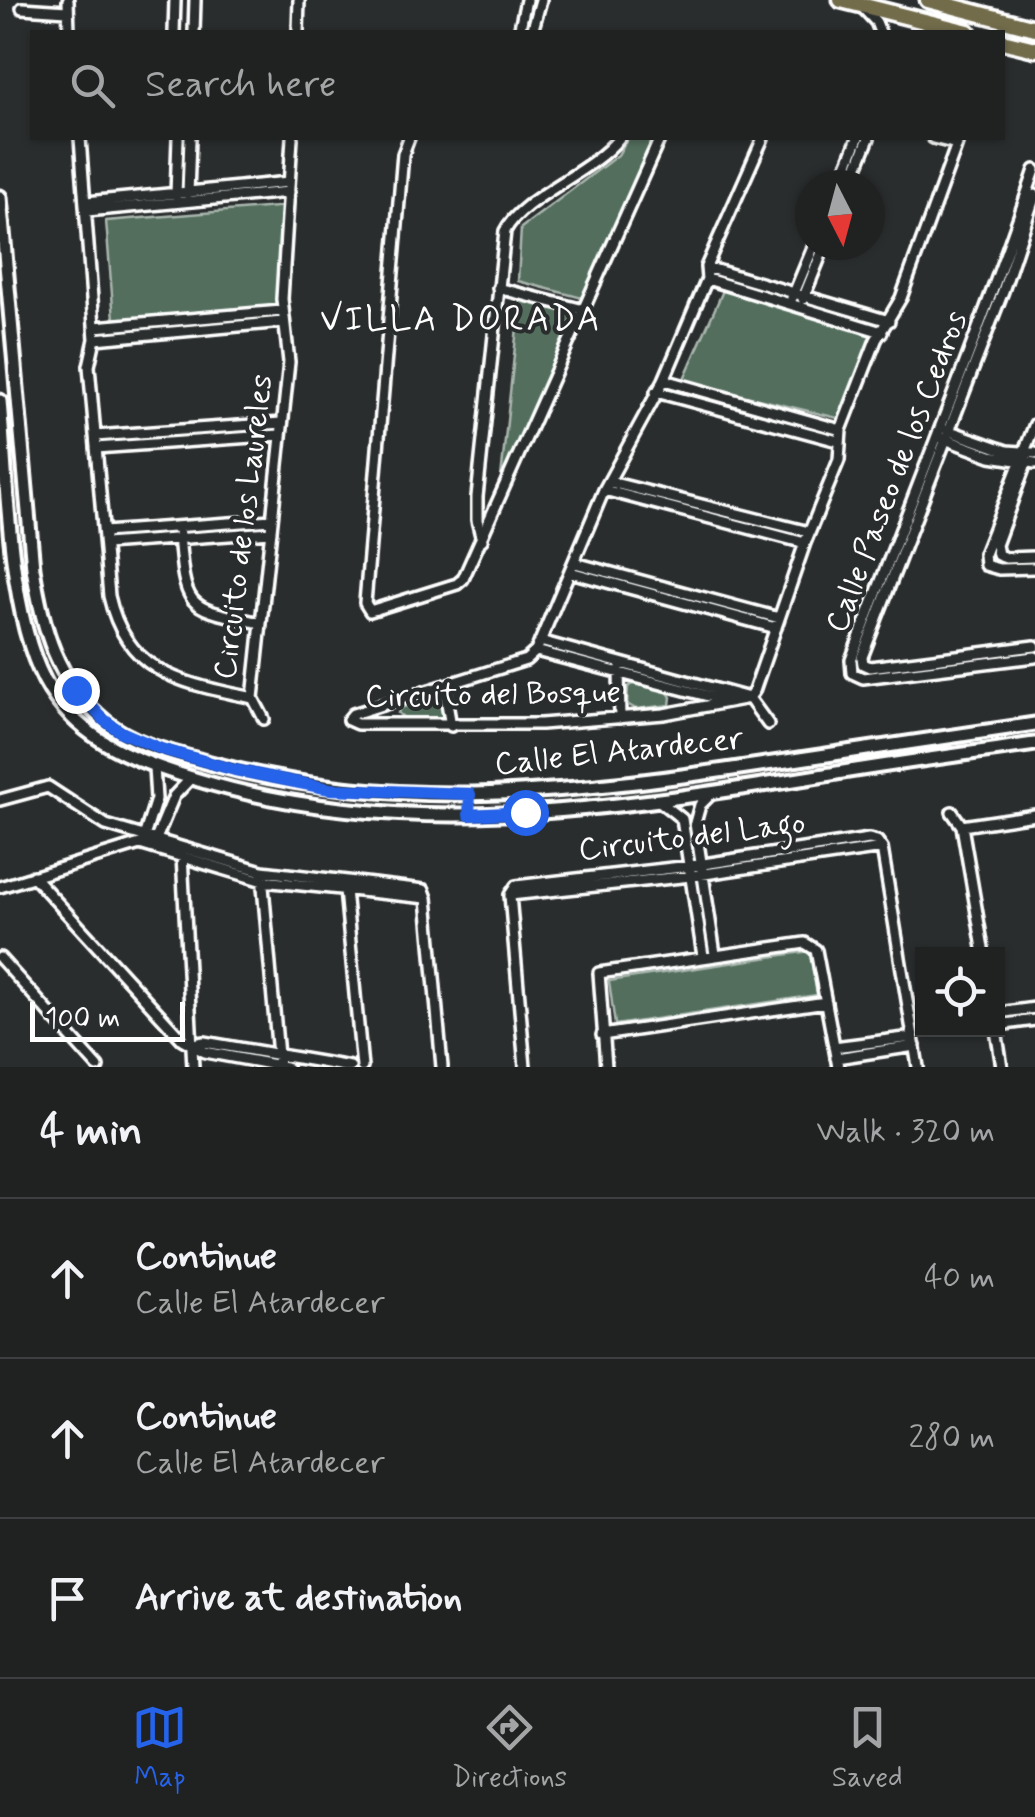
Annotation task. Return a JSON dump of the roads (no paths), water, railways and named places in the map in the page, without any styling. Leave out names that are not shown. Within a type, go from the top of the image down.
[{"type":"main road","points":[[841,0],[960,30]]},
{"type":"main road","points":[[928,0],[1035,28]]},
{"type":"main road","points":[[1005,42],[1035,49]]},
{"type":"street","points":[[174,30],[175,0]]},
{"type":"street","points":[[194,30],[195,0]]},
{"type":"street","points":[[298,30],[300,0]]},
{"type":"street","points":[[520,30],[526,0]]},
{"type":"street","points":[[533,30],[541,0]]},
{"type":"street","points":[[860,5],[879,30]]},
{"type":"street","points":[[22,8],[68,6]]},
{"type":"street","points":[[922,30],[934,24]]},
{"type":"street","name":"Circuito de los Laureles","points":[[80,140],[95,326],[89,366],[115,617],[140,656],[180,682],[253,698],[289,362],[283,317],[292,140]]},
{"type":"street","points":[[176,198],[178,140]]},
{"type":"street","points":[[188,197],[190,140]]},
{"type":"street","points":[[407,140],[403,154],[366,608],[370,611],[460,582],[659,140]]},
{"type":"street","points":[[482,540],[477,520],[478,497],[504,237],[512,220],[603,155],[617,140]]},
{"type":"street","name":"Circuito del Bosque","points":[[748,698],[620,718],[450,726],[356,724],[348,720],[353,714],[526,660],[538,646],[607,486],[664,380],[707,279],[706,267],[762,140]]},
{"type":"street","points":[[845,170],[857,140]]},
{"type":"street","points":[[856,170],[868,140]]},
{"type":"street","points":[[748,698],[754,691],[807,538],[839,460],[840,436],[876,340],[902,298],[956,140]]},
{"type":"street","name":"Calle Paseo de los Cedros","points":[[999,290],[1035,170]]},
{"type":"street","points":[[87,206],[289,187]]},
{"type":"street","name":"Calle Paseo de los Cedros","points":[[1035,194],[898,550],[862,657],[870,667],[1035,646]]},
{"type":"street","name":"Calle El Atardecer","points":[[0,197],[33,568],[43,628],[76,690],[121,732],[161,749],[300,785],[369,792],[470,794],[556,791],[655,781],[1035,724]]},
{"type":"street","points":[[797,299],[809,260]]},
{"type":"street","points":[[797,299],[817,260]]},
{"type":"street","points":[[706,267],[882,332]]},
{"type":"street","points":[[707,279],[890,321]]},
{"type":"street","points":[[498,288],[584,310]]},
{"type":"street","points":[[95,326],[283,317]]},
{"type":"street","points":[[95,339],[283,317]]},
{"type":"street","points":[[190,319],[190,330]]},
{"type":"street","points":[[664,380],[756,413]]},
{"type":"street","points":[[656,392],[840,436]]},
{"type":"street","points":[[0,406],[19,407]]},
{"type":"street","name":"Calle El Atardecer","points":[[0,406],[4,486],[22,610],[41,674],[63,708],[93,736],[154,767],[294,805],[363,812],[469,815],[568,811],[658,800],[1035,744]]},
{"type":"street","points":[[95,442],[282,423]]},
{"type":"street","points":[[998,555],[996,545],[1035,424]]},
{"type":"street","points":[[942,433],[1027,456]]},
{"type":"street","points":[[189,435],[280,435]]},
{"type":"street","points":[[2,443],[22,439]]},
{"type":"street","points":[[985,565],[984,554],[1027,456]]},
{"type":"street","points":[[607,486],[807,538]]},
{"type":"street","points":[[104,532],[272,520]]},
{"type":"street","points":[[178,527],[184,588],[191,601],[207,611],[261,623]]},
{"type":"street","points":[[105,544],[271,532]]},
{"type":"street","name":"Calle Paseo de los Cedros","points":[[898,550],[851,660],[852,673],[863,678],[1035,657]]},
{"type":"street","points":[[998,555],[1035,556]]},
{"type":"street","points":[[985,565],[998,555]]},
{"type":"street","points":[[985,565],[998,569],[1035,568]]},
{"type":"street","points":[[572,567],[777,623]]},
{"type":"street","points":[[538,646],[748,698],[768,724]]},
{"type":"street","points":[[996,651],[996,663]]},
{"type":"street","points":[[852,673],[864,664]]},
{"type":"street","points":[[619,667],[734,703]]},
{"type":"street","points":[[619,667],[620,718]]},
{"type":"street","points":[[444,686],[450,726]]},
{"type":"street","points":[[253,698],[264,719]]},
{"type":"street","points":[[144,840],[156,799],[154,767],[161,749]]},
{"type":"street","points":[[834,754],[837,773]]},
{"type":"street","points":[[156,839],[174,796],[191,778]]},
{"type":"street","points":[[655,781],[658,800],[682,818],[703,956]]},
{"type":"street","points":[[0,800],[48,788],[106,824],[144,840],[262,876],[345,887],[420,888],[428,898],[442,1067]]},
{"type":"street","points":[[711,793],[700,804],[695,823],[715,954]]},
{"type":"street","points":[[469,815],[470,794]]},
{"type":"street","points":[[952,812],[962,826],[983,947]]},
{"type":"street","points":[[962,826],[1035,815]]},
{"type":"street","points":[[0,887],[144,840],[156,839],[182,853]]},
{"type":"street","name":"Circuito del Lago","points":[[524,1067],[510,895],[516,886],[526,882],[690,871],[882,848],[918,1067]]},
{"type":"street","points":[[182,853],[193,1067]]},
{"type":"street","points":[[33,876],[182,1039],[205,1052],[281,1063],[350,1067]]},
{"type":"street","points":[[262,876],[281,1063]]},
{"type":"street","points":[[345,887],[362,1067]]},
{"type":"street","points":[[606,1067],[599,973],[809,944],[816,950],[836,1057],[914,1041]]},
{"type":"street","points":[[0,958],[98,1067]]},
{"type":"street","points":[[602,1035],[826,1002]]},
{"type":"street","points":[[1005,1012],[1035,1008]]},
{"type":"street","points":[[1005,1026],[1035,1020]]},
{"type":"street","points":[[998,1037],[1002,1067]]},
{"type":"district","name":"VILLA DORADA","points":[[461,320]]}]
